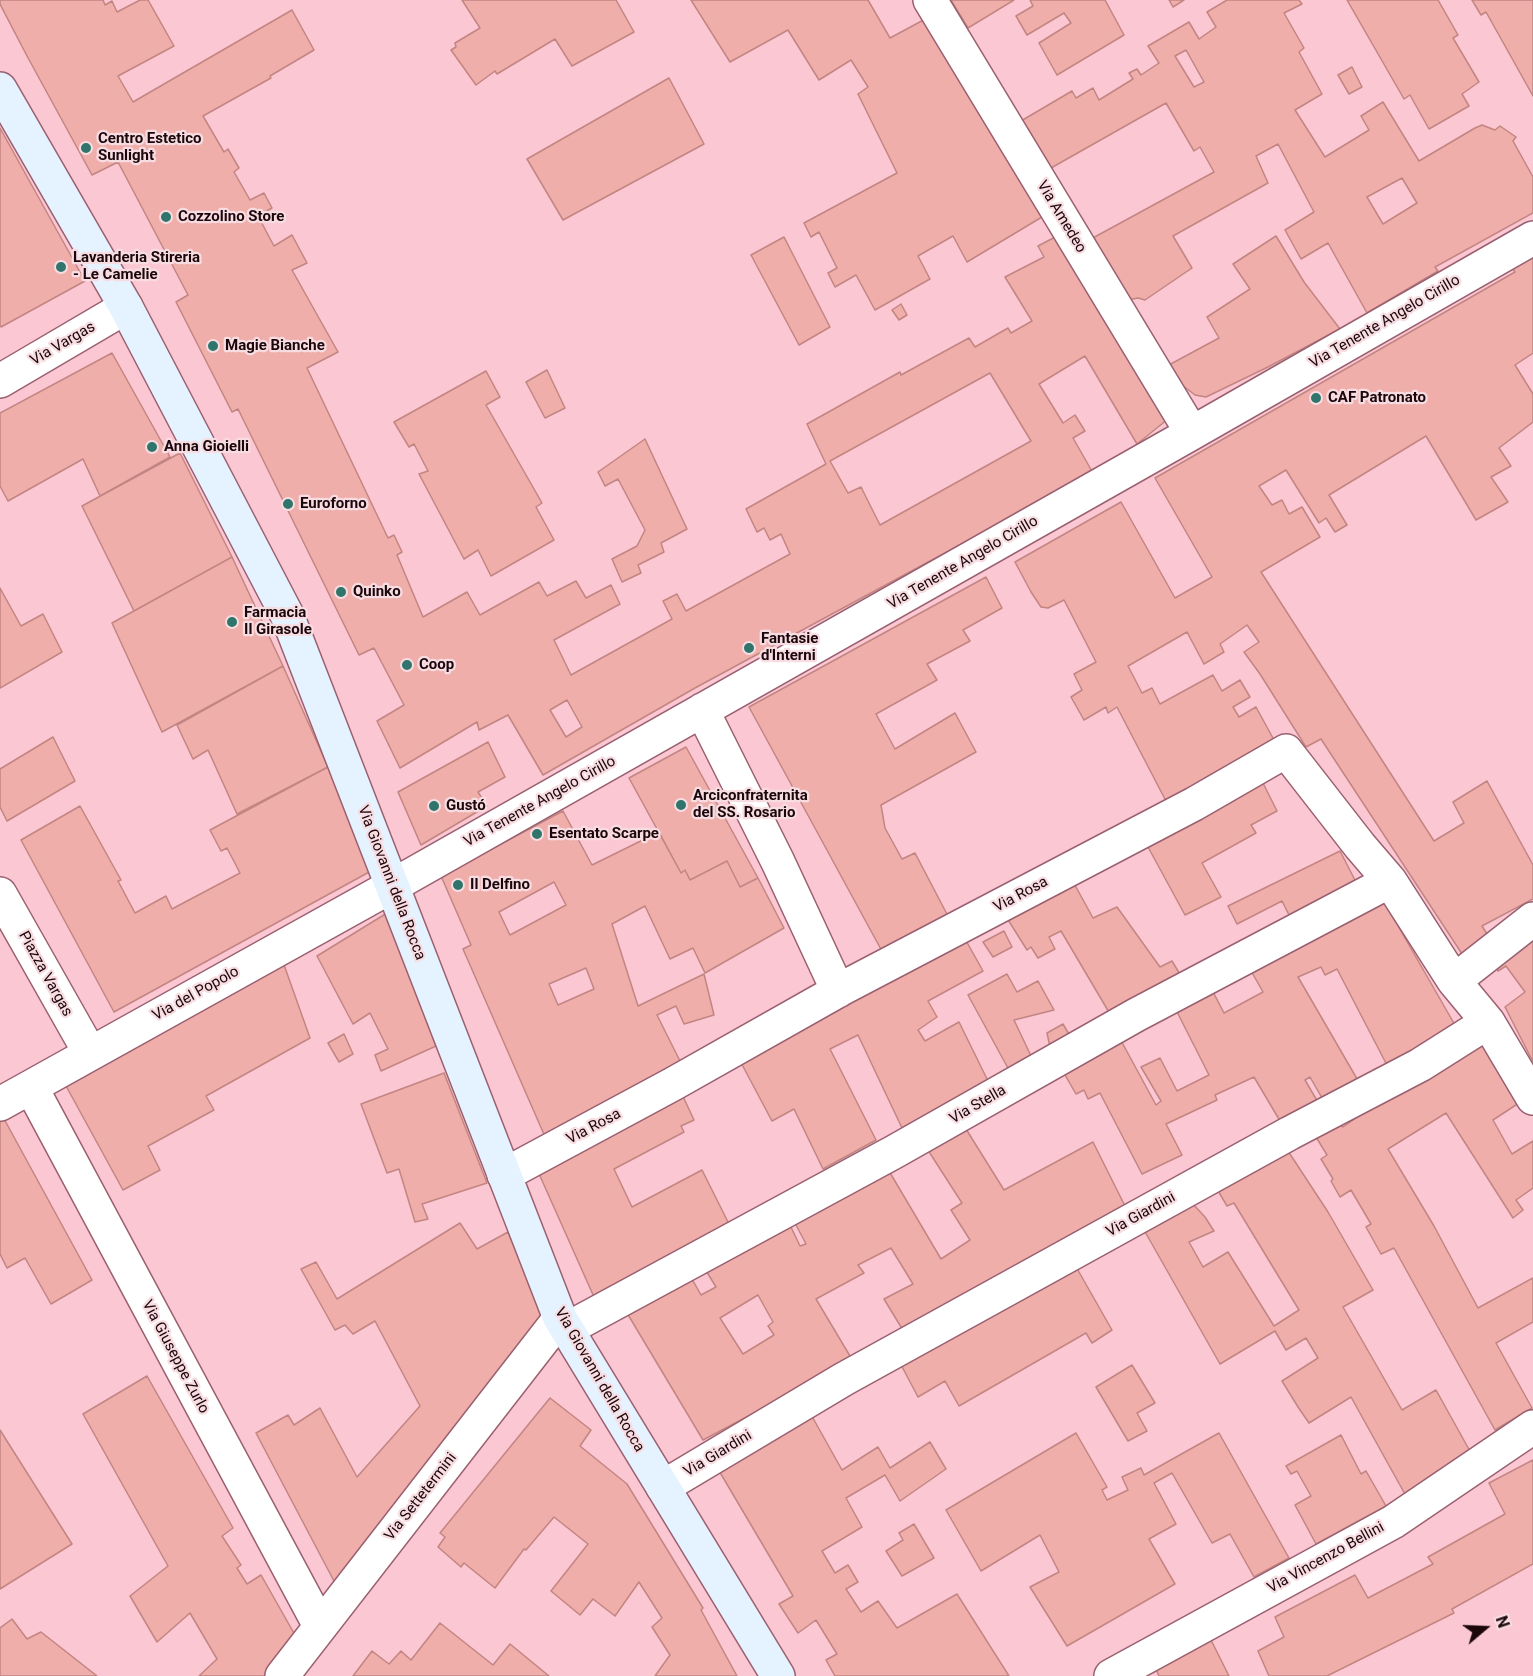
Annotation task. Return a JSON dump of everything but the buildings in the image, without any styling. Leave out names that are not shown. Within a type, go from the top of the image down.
[{"type":"street","name":"Via Amedeo","points":[[930,0],[1192,433]]},
{"type":"street","name":"Via Giovanni della Rocca","points":[[0,89],[126,307],[287,615],[563,1323],[778,1676]]},
{"type":"street","name":"Via Tenente Angelo Cirillo","points":[[392,886],[1533,238]]},
{"type":"street","name":"Via Vargas","points":[[0,381],[126,307]]},
{"type":"street","points":[[702,710],[778,862],[838,992]]},
{"type":"street","name":"Via Rosa","points":[[504,1175],[838,992],[1194,804],[1286,751],[1390,881],[1454,981]]},
{"type":"street","name":"Via Stella","points":[[563,1323],[894,1152],[1136,1015],[1390,881]]},
{"type":"street","name":"Via del Popolo","points":[[0,1104],[392,886]]},
{"type":"street","name":"Piazza Vargas","points":[[0,894],[90,1053]]},
{"type":"street","points":[[1533,919],[1454,981],[1488,1022],[1533,1098]]},
{"type":"street","name":"Via Giardini","points":[[663,1487],[844,1378],[1420,1065],[1488,1022]]},
{"type":"street","name":"Via Giuseppe Zurlo","points":[[31,1087],[320,1626]]},
{"type":"street","name":"Via Settetermini","points":[[282,1676],[563,1323]]},
{"type":"street","name":"Via Vincenzo Bellini","points":[[1111,1676],[1393,1522],[1533,1427]]},
{"type":"place","name":"Centro Estetico Sunlight","points":[[86,148]]},
{"type":"place","name":"Cozzolino Store","points":[[166,217]]},
{"type":"place","name":"Lavanderia Stireria - Le Camelie","points":[[61,267]]},
{"type":"place","name":"Magie Bianche","points":[[213,346]]},
{"type":"place","name":"CAF Patronato","points":[[1316,398]]},
{"type":"place","name":"Anna Gioielli","points":[[152,447]]},
{"type":"place","name":"Euroforno","points":[[288,504]]},
{"type":"place","name":"Quinko","points":[[341,592]]},
{"type":"place","name":"Farmacia Il Girasole","points":[[232,622]]},
{"type":"place","name":"Fantasie d'Interni","points":[[749,648]]},
{"type":"place","name":"Coop","points":[[407,665]]},
{"type":"place","name":"Arciconfraternita del SS. Rosario","points":[[681,805]]},
{"type":"place","name":"Gustó","points":[[434,806]]},
{"type":"place","name":"Esentato Scarpe","points":[[537,834]]},
{"type":"place","name":"Il Delfino","points":[[458,885]]}]
